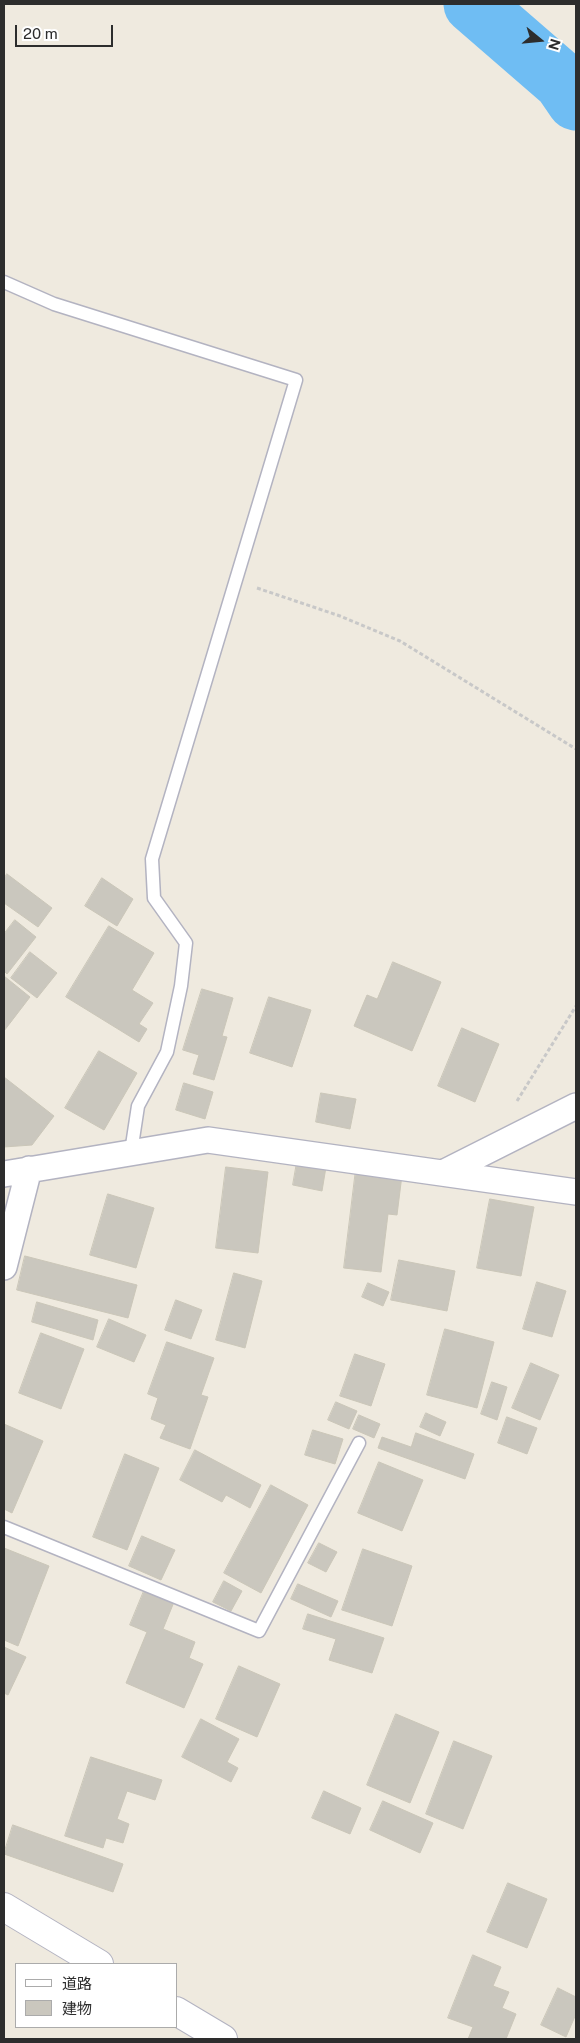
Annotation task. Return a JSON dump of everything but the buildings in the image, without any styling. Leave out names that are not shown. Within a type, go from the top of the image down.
[{"type":"street","points":[[443,1173],[576,1106]]},
{"type":"street","points":[[4,1174],[208,1140],[576,1192]]},
{"type":"street","points":[[4,1267],[29,1169]]},
{"type":"street","points":[[4,1907],[97,1963]]},
{"type":"street","points":[[178,2012],[222,2039]]},
{"type":"lane","points":[[4,282],[54,304],[296,380],[152,859],[154,898],[186,943],[181,986],[167,1052],[138,1106],[131,1152]]},
{"type":"lane","points":[[4,1528],[259,1631],[359,1444]]},
{"type":"path","points":[[235,581],[340,616],[400,641],[576,749]]},
{"type":"path","points":[[516,1103],[576,1006]]},
{"type":"waterway","points":[[473,4],[563,82],[576,101]]}]
